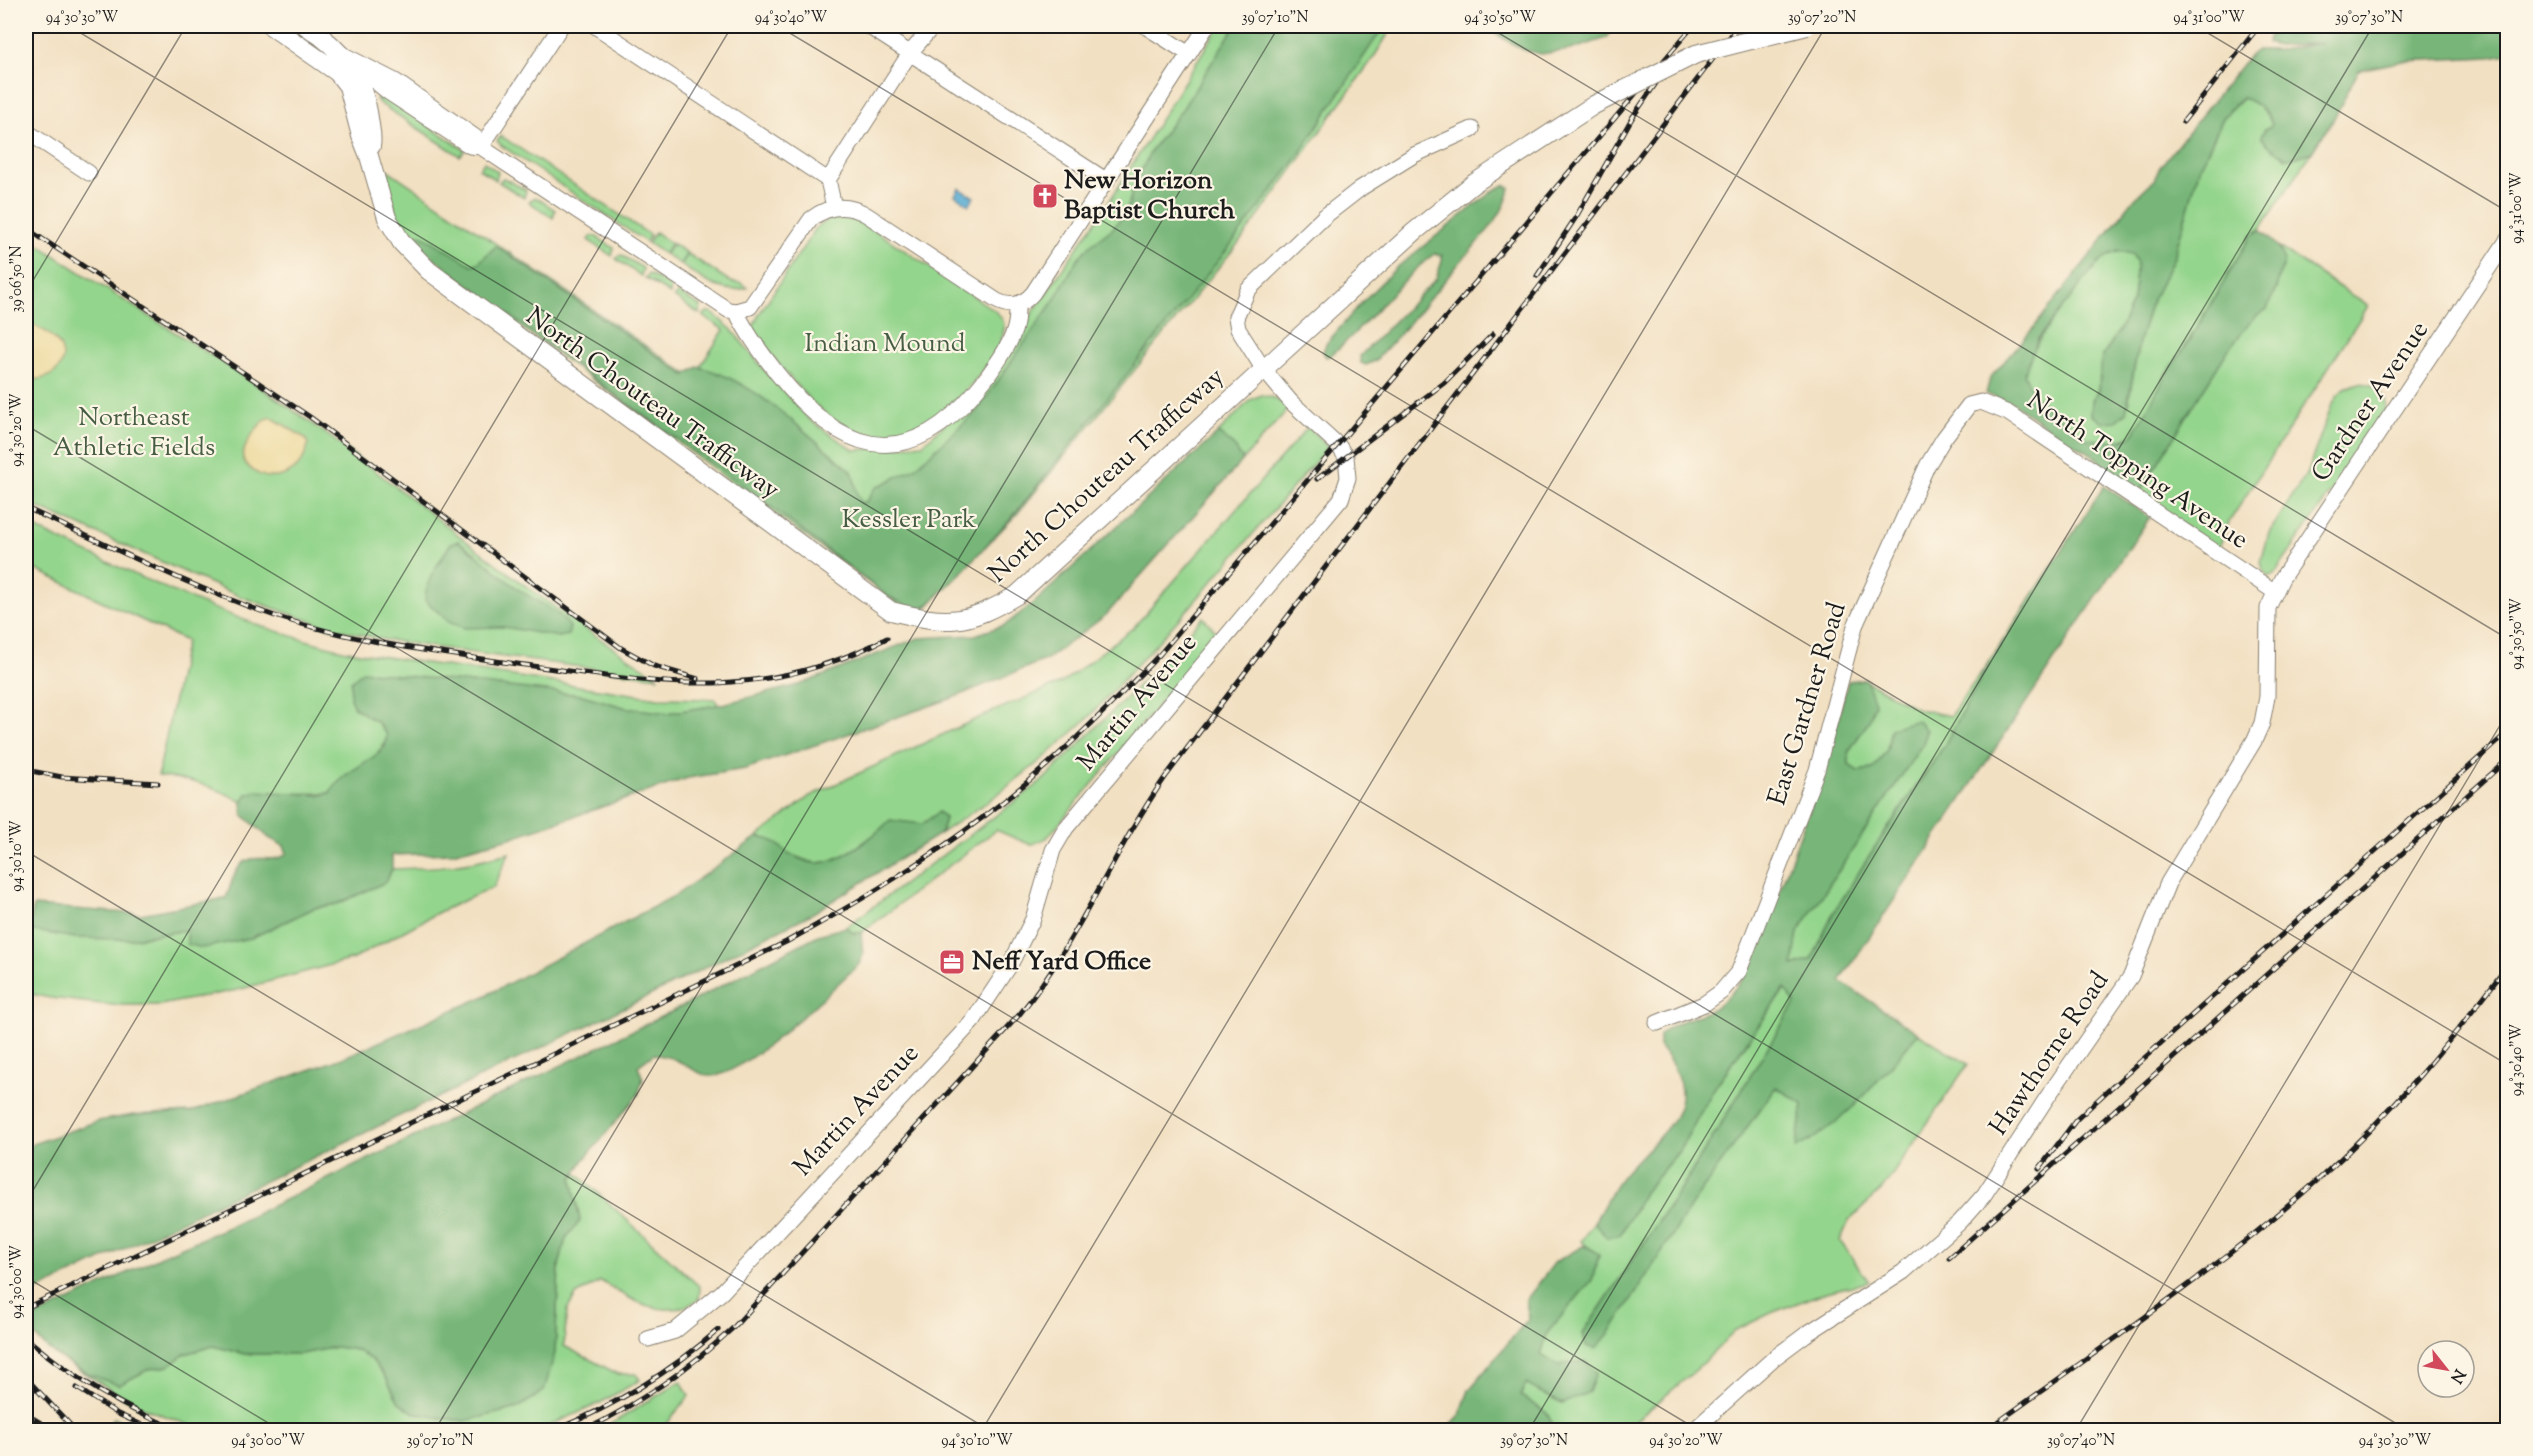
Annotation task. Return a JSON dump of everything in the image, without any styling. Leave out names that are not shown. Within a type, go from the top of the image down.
[{"type":"main road","name":"North Chouteau Trafficway","points":[[271,26],[337,72],[348,86],[360,136],[369,156],[387,218],[402,243],[429,271],[891,611],[927,620],[960,620],[988,612],[1017,595],[1414,232],[1473,184],[1594,105],[1696,54],[1807,26]]},
{"type":"main road","points":[[287,26],[324,51],[342,54]]},
{"type":"main road","name":"North Chouteau Trafficway","points":[[306,26],[323,36],[342,54],[352,68],[365,96],[369,115],[372,140],[369,156]]},
{"type":"street","points":[[481,147],[561,26]]},
{"type":"street","points":[[595,26],[828,180],[834,207]]},
{"type":"street","points":[[868,26],[1107,181]]},
{"type":"street","points":[[828,180],[910,53],[933,26]]},
{"type":"street","points":[[1145,26],[1189,54]]},
{"type":"street","points":[[342,54],[476,137],[481,147],[722,306],[736,311],[750,307],[811,219],[834,207],[860,211],[1004,304],[1017,305],[1033,293],[1207,26]]},
{"type":"street","points":[[369,115],[375,95],[392,87]]},
{"type":"street","name":"Martin Avenue","points":[[648,1339],[675,1331],[722,1292],[973,1022],[1010,965],[1033,919],[1040,903],[1049,862],[1058,840],[1196,670],[1341,499],[1348,478],[1346,457],[1291,402],[1264,370],[1238,329],[1236,317],[1248,290],[1325,216],[1361,188],[1414,155],[1472,129]]},
{"type":"street","points":[[26,131],[89,173]]},
{"type":"street","name":"Gardner Avenue","points":[[2275,592],[2508,239]]},
{"type":"street","points":[[736,311],[747,334],[786,385],[825,422],[849,437],[867,443],[887,444],[916,439],[950,417],[985,380],[1016,325],[1017,305]]},
{"type":"street","name":"North Topping Avenue","points":[[1969,405],[1981,402],[2008,413],[2275,592]]},
{"type":"street","name":"East Gardner Road","points":[[1658,1023],[1704,1004],[1721,992],[1739,972],[1817,770],[1855,626],[1863,605],[1928,466],[1944,438],[1969,405]]},
{"type":"street","name":"Hawthorne Road","points":[[1694,1431],[1790,1346],[1904,1272],[1960,1222],[1984,1195],[2046,1099],[2131,976],[2168,884],[2254,741],[2262,723],[2267,697],[2268,608],[2275,592]]},
{"type":"green space","name":"Kessler Park","points":[[1219,26],[1393,26],[1374,57],[1245,235],[1017,514],[923,611],[903,608],[469,289],[399,226],[385,168],[693,378],[724,330],[703,316],[711,312],[731,329],[771,378],[811,421],[854,450],[923,444],[977,394],[1112,197]]},
{"type":"green space","name":"Kessler Park","points":[[1235,26],[1384,26],[1294,162],[1227,250],[1013,516],[928,605],[914,609],[887,596],[744,486],[629,405],[412,240],[416,235],[422,235],[472,265],[478,263],[496,246],[685,375],[698,367],[719,373],[740,383],[780,410],[852,471],[861,503],[867,501],[875,488],[915,468],[977,411],[1054,300],[1078,258],[1113,228],[1127,210],[1134,185],[1152,149],[1183,108]]},
{"type":"green space","points":[[1482,26],[1613,26],[1607,38],[1570,50],[1541,54],[1524,50]]},
{"type":"green space","points":[[2280,26],[2507,26],[2507,54],[2490,57],[2403,61],[2359,70],[2334,118],[2312,152],[2293,158],[2286,158],[2261,137],[2265,129],[2272,125],[2268,116],[2251,101],[2241,98],[2223,118],[2199,170],[2174,257],[2150,305],[2139,341],[2126,412],[2116,421],[2103,422],[2091,415],[2092,401],[2099,390],[2102,357],[2119,331],[2133,300],[2137,263],[2132,254],[2119,251],[2108,255],[2093,269],[2038,339],[2024,374],[2035,396],[2084,438],[2106,441],[2122,440],[2133,435],[2166,375],[2190,340],[2251,235],[2260,230],[2277,246],[2284,260],[2276,289],[2267,309],[2254,318],[2228,350],[2138,495],[2112,476],[2107,467],[2086,450],[2071,443],[2011,402],[1986,394],[1990,378],[2035,326],[2135,198],[2154,180],[2160,167],[2249,56],[2257,50],[2281,50],[2322,43],[2278,46],[2267,43],[2268,37]]},
{"type":"green space","points":[[382,95],[465,150],[460,156],[379,103],[376,99]]},
{"type":"green space","points":[[2244,97],[2268,116],[2272,125],[2265,129],[2261,137],[2273,149],[2293,158],[2312,152],[2260,230],[2251,235],[2133,435],[2109,442],[2084,439],[2030,390],[2024,376],[2033,351],[2057,313],[2097,265],[2106,257],[2116,253],[2132,254],[2137,263],[2133,300],[2119,331],[2105,352],[2100,366],[2099,390],[2092,401],[2103,422],[2116,421],[2128,405],[2139,341],[2150,305],[2174,257],[2199,170],[2223,118]]},
{"type":"green space","points":[[501,136],[650,235],[646,242],[502,146],[497,141]]},
{"type":"green space","points":[[484,162],[498,172],[496,180],[479,169]]},
{"type":"green space","points":[[503,178],[526,190],[524,198],[499,182]]},
{"type":"green space","points":[[1504,185],[1510,188],[1496,220],[1375,361],[1366,365],[1361,363],[1360,356],[1436,279],[1442,255],[1434,254],[1420,265],[1344,344],[1326,357],[1323,352],[1326,344],[1364,300],[1396,268],[1494,190]]},
{"type":"green space","points":[[537,198],[555,210],[553,218],[529,202]]},
{"type":"green space","name":"Indian Mound","points":[[846,216],[862,222],[994,310],[1004,325],[996,351],[974,382],[934,420],[906,434],[877,436],[857,432],[835,421],[797,386],[755,334],[753,327],[759,314],[816,228],[828,220]]},
{"type":"green space","points":[[655,232],[671,243],[664,254],[648,243]]},
{"type":"green space","name":"Northeast Athletic Fields","points":[[26,236],[279,400],[570,618],[659,677],[381,639],[328,627],[239,596],[26,502]]},
{"type":"green space","points":[[591,236],[595,236],[614,248],[612,256],[588,240]]},
{"type":"green space","points":[[673,244],[687,253],[680,264],[665,254]]},
{"type":"green space","points":[[2277,246],[2368,306],[2229,522],[2218,549],[2138,495],[2228,349],[2254,318],[2267,309],[2278,280],[2281,252]]},
{"type":"green space","points":[[688,254],[731,282],[741,283],[747,288],[728,289],[704,280],[681,265]]},
{"type":"green space","points":[[621,255],[643,268],[641,276],[616,259]]},
{"type":"green space","points":[[649,274],[671,286],[670,294],[645,278]]},
{"type":"green space","points":[[678,293],[701,306],[699,314],[674,297]]},
{"type":"green space","points":[[2359,383],[2381,392],[2385,402],[2384,414],[2275,574],[2268,577],[2261,562],[2269,533],[2307,473],[2331,407],[2338,395],[2345,388]]},
{"type":"green space","points":[[1261,395],[1274,398],[1289,408],[1243,460],[1233,445],[1218,433],[1250,400]]},
{"type":"green space","points":[[1308,427],[1328,447],[1190,607],[1089,717],[1044,758],[989,801],[941,833],[945,818],[922,824],[890,821],[856,848],[827,862],[817,863],[806,860],[789,853],[771,840],[757,837],[810,796],[987,714],[1063,682],[1134,627]]},
{"type":"green space","points":[[1218,433],[1233,445],[1243,460],[1106,615],[1047,659],[950,699],[745,769],[688,778],[510,838],[452,853],[392,855],[392,869],[386,882],[337,904],[314,908],[251,938],[202,948],[187,944],[187,930],[129,939],[76,938],[28,930],[34,906],[141,914],[226,898],[235,874],[245,862],[257,858],[275,859],[287,853],[284,846],[269,838],[243,815],[242,802],[247,794],[257,791],[321,795],[329,793],[343,777],[379,753],[385,746],[387,735],[378,723],[354,707],[350,699],[351,681],[363,671],[582,695],[627,708],[668,713],[718,705],[799,685],[918,638],[975,635],[1005,625],[1036,601]]},
{"type":"green space","points":[[2104,486],[2150,517],[1840,981],[1918,1033],[1848,1112],[1832,1126],[1796,1148],[1803,1104],[1776,1087],[1697,1197],[1611,1331],[1596,1349],[1586,1346],[1583,1333],[1684,1184],[1795,1003],[1785,988],[1715,1087],[1679,1151],[1645,1191],[1620,1235],[1607,1238],[1594,1222],[1619,1180],[1665,1130],[1681,1102],[1681,1086],[1674,1067],[1659,1046],[1659,1035],[1672,1025],[1703,1014],[1717,1006],[1734,990],[1752,965],[1827,762],[1848,681],[1866,679],[1875,703],[1869,721],[1849,751],[1849,765],[1858,771],[1873,769],[1887,750],[1891,728],[1917,720],[1926,730],[1924,742],[1798,932],[1793,966],[1812,960],[1831,917],[1873,850],[1944,746],[1991,659]]},
{"type":"green space","points":[[26,524],[223,612],[305,640],[347,651],[658,698],[715,699],[718,705],[668,713],[627,708],[582,695],[513,689],[354,707],[378,723],[387,735],[382,749],[377,754],[346,775],[329,793],[247,794],[242,802],[201,784],[158,776],[186,641],[26,565]]},
{"type":"green space","points":[[458,541],[517,588],[565,620],[570,627],[568,635],[559,637],[504,627],[464,628],[449,622],[425,600],[434,570],[451,543]]},
{"type":"green space","points":[[1203,617],[1218,634],[1047,838],[1031,845],[996,830],[861,933],[853,933],[846,927],[1041,782],[1161,663]]},
{"type":"green space","points":[[1991,659],[1944,746],[1873,850],[1831,917],[1812,960],[1792,966],[1798,932],[1924,741],[1926,730],[1891,728],[1887,750],[1873,769],[1858,771],[1849,765],[1849,751],[1869,721],[1875,704],[1866,681],[1918,709],[1950,716]]},
{"type":"green space","points":[[939,812],[945,818],[941,833],[813,913],[657,992],[26,1296],[26,1151],[33,1144],[98,1121],[134,1115],[191,1112],[340,1059],[483,997],[676,895],[757,837],[771,840],[789,853],[809,862],[827,862],[866,841],[890,820],[922,824]]},
{"type":"green space","points":[[509,853],[494,887],[439,912],[353,959],[237,990],[160,1005],[111,1005],[26,993],[26,929],[76,938],[129,939],[188,930],[251,938],[314,908],[337,904],[386,882],[392,869],[451,865]]},
{"type":"green space","points":[[846,927],[853,933],[861,933],[863,955],[859,964],[787,1030],[742,1063],[724,1073],[709,1076],[674,1059],[654,1054],[638,1066],[643,1079],[638,1095],[583,1161],[572,1179],[580,1221],[566,1238],[559,1265],[555,1353],[544,1391],[518,1408],[465,1421],[413,1412],[399,1402],[386,1378],[372,1360],[357,1350],[336,1347],[301,1354],[245,1354],[213,1346],[185,1354],[168,1366],[149,1369],[119,1385],[93,1376],[68,1363],[45,1346],[27,1326],[32,1318],[166,1254],[231,1226],[681,1007],[818,935]]},
{"type":"green space","points":[[1786,988],[1796,1003],[1684,1184],[1583,1333],[1586,1346],[1776,1087],[1803,1104],[1797,1147],[1873,1086],[1918,1033],[1968,1064],[1883,1188],[1849,1221],[1840,1241],[1869,1282],[1826,1292],[1771,1313],[1736,1330],[1697,1369],[1625,1430],[1547,1430],[1552,1424],[1521,1396],[1526,1384],[1562,1404],[1557,1365],[1541,1355],[1547,1333],[1592,1280],[1599,1255],[1581,1241],[1594,1222],[1607,1238],[1620,1235],[1645,1191],[1679,1151],[1715,1087]]},
{"type":"green space","points":[[576,1173],[700,1287],[699,1299],[687,1306],[662,1309],[636,1301],[601,1281],[576,1295],[567,1310],[564,1346],[618,1374],[636,1374],[640,1380],[600,1403],[544,1428],[535,1430],[202,1430],[136,1405],[71,1365],[119,1385],[149,1369],[168,1366],[185,1354],[213,1346],[245,1354],[301,1354],[336,1347],[357,1350],[372,1360],[386,1378],[399,1402],[413,1412],[465,1421],[555,1353],[559,1265],[566,1238],[580,1221],[572,1179]]},
{"type":"green space","points":[[1585,1245],[1599,1255],[1592,1280],[1547,1333],[1541,1355],[1557,1365],[1585,1361],[1596,1373],[1589,1392],[1562,1404],[1526,1384],[1521,1396],[1547,1413],[1552,1424],[1547,1430],[1446,1430],[1460,1415],[1469,1390],[1528,1319],[1526,1300],[1555,1262]]},
{"type":"green space","points":[[681,1381],[689,1396],[662,1430],[601,1430]]},
{"type":"green space","points":[[114,1418],[138,1430],[114,1430],[108,1426]]},
{"type":"sand","points":[[27,321],[55,339],[61,348],[62,363],[47,377],[26,379]]},
{"type":"sand","points":[[271,417],[305,438],[308,444],[305,456],[290,472],[270,477],[260,475],[251,469],[243,459],[243,454],[261,423]]},
{"type":"water","points":[[959,188],[974,197],[969,205],[955,195]]},
{"type":"railway","points":[[26,1308],[786,942],[889,882],[986,815],[1054,758],[1160,654],[1693,26]]},
{"type":"railway","points":[[585,1430],[663,1384],[734,1327],[1019,1015],[1059,958],[1166,776],[1738,26]]},
{"type":"railway","points":[[2183,122],[2259,26]]},
{"type":"railway","points":[[1537,276],[1576,217],[1632,118],[1665,70]]},
{"type":"railway","points":[[26,228],[310,417],[621,648],[654,666],[698,679]]},
{"type":"railway","points":[[1317,479],[1444,383],[1493,334]]},
{"type":"railway","points":[[26,508],[180,579],[243,605],[304,625],[362,639],[451,655],[609,676],[701,683],[746,681],[792,674],[839,660],[887,638]]},
{"type":"railway","points":[[2039,1169],[2076,1120],[2508,732]]},
{"type":"railway","points":[[1949,1258],[2508,759]]},
{"type":"railway","points":[[26,770],[62,777],[158,783]]},
{"type":"railway","points":[[1987,1430],[2198,1277],[2280,1213],[2319,1179],[2345,1155],[2419,1076],[2508,965]]},
{"type":"railway","points":[[555,1430],[577,1421],[640,1387],[680,1360],[718,1330]]},
{"type":"railway","points":[[26,1338],[61,1366],[98,1390],[138,1412],[179,1430]]},
{"type":"railway","points":[[26,1378],[75,1430]]},
{"type":"railway","points":[[77,1388],[118,1414],[153,1430]]},
{"type":"railway","points":[[26,1414],[52,1430]]},
{"type":"place","name":"New Horizon Baptist Church","points":[[1045,196]]},
{"type":"place","name":"Neff Yard Office","points":[[952,962]]}]
